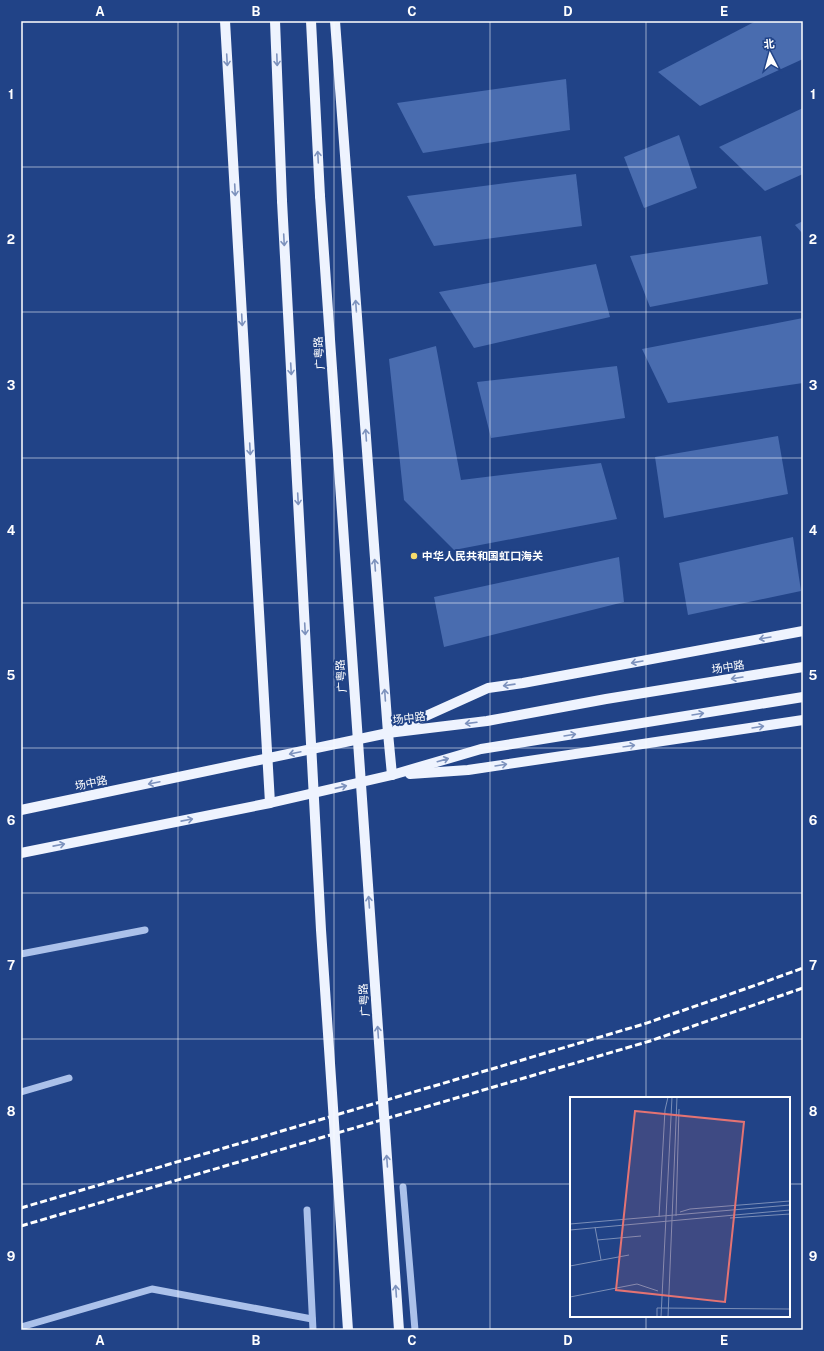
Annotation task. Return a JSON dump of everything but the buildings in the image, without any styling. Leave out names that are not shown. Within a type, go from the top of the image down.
[{"type":"main road","points":[[225,21],[270,802]]},
{"type":"main road","points":[[275,21],[282,201],[321,930],[348,1330]]},
{"type":"main road","name":"广粤路","points":[[311,21],[320,196],[399,1330]]},
{"type":"main road","points":[[335,21],[392,775]]},
{"type":"main road","points":[[388,733],[488,688],[523,683],[803,631]]},
{"type":"main road","name":"场中路","points":[[21,810],[388,733],[487,721],[606,699],[803,667]]},
{"type":"main road","points":[[21,853],[270,802],[392,775],[481,749],[803,697]]},
{"type":"main road","points":[[392,775],[468,770],[803,720]]},
{"type":"street","points":[[21,954],[145,930]]},
{"type":"street","points":[[21,1092],[69,1078]]},
{"type":"street","points":[[403,1187],[415,1330]]},
{"type":"street","points":[[307,1210],[313,1330]]},
{"type":"street","points":[[21,1328],[152,1289],[312,1319]]},
{"type":"railway","points":[[21,1208],[644,1024],[803,968]]},
{"type":"railway","points":[[21,1226],[650,1041],[803,988]]},
{"type":"place","name":"中华人民共和国虹口海关","points":[[414,556]]}]
